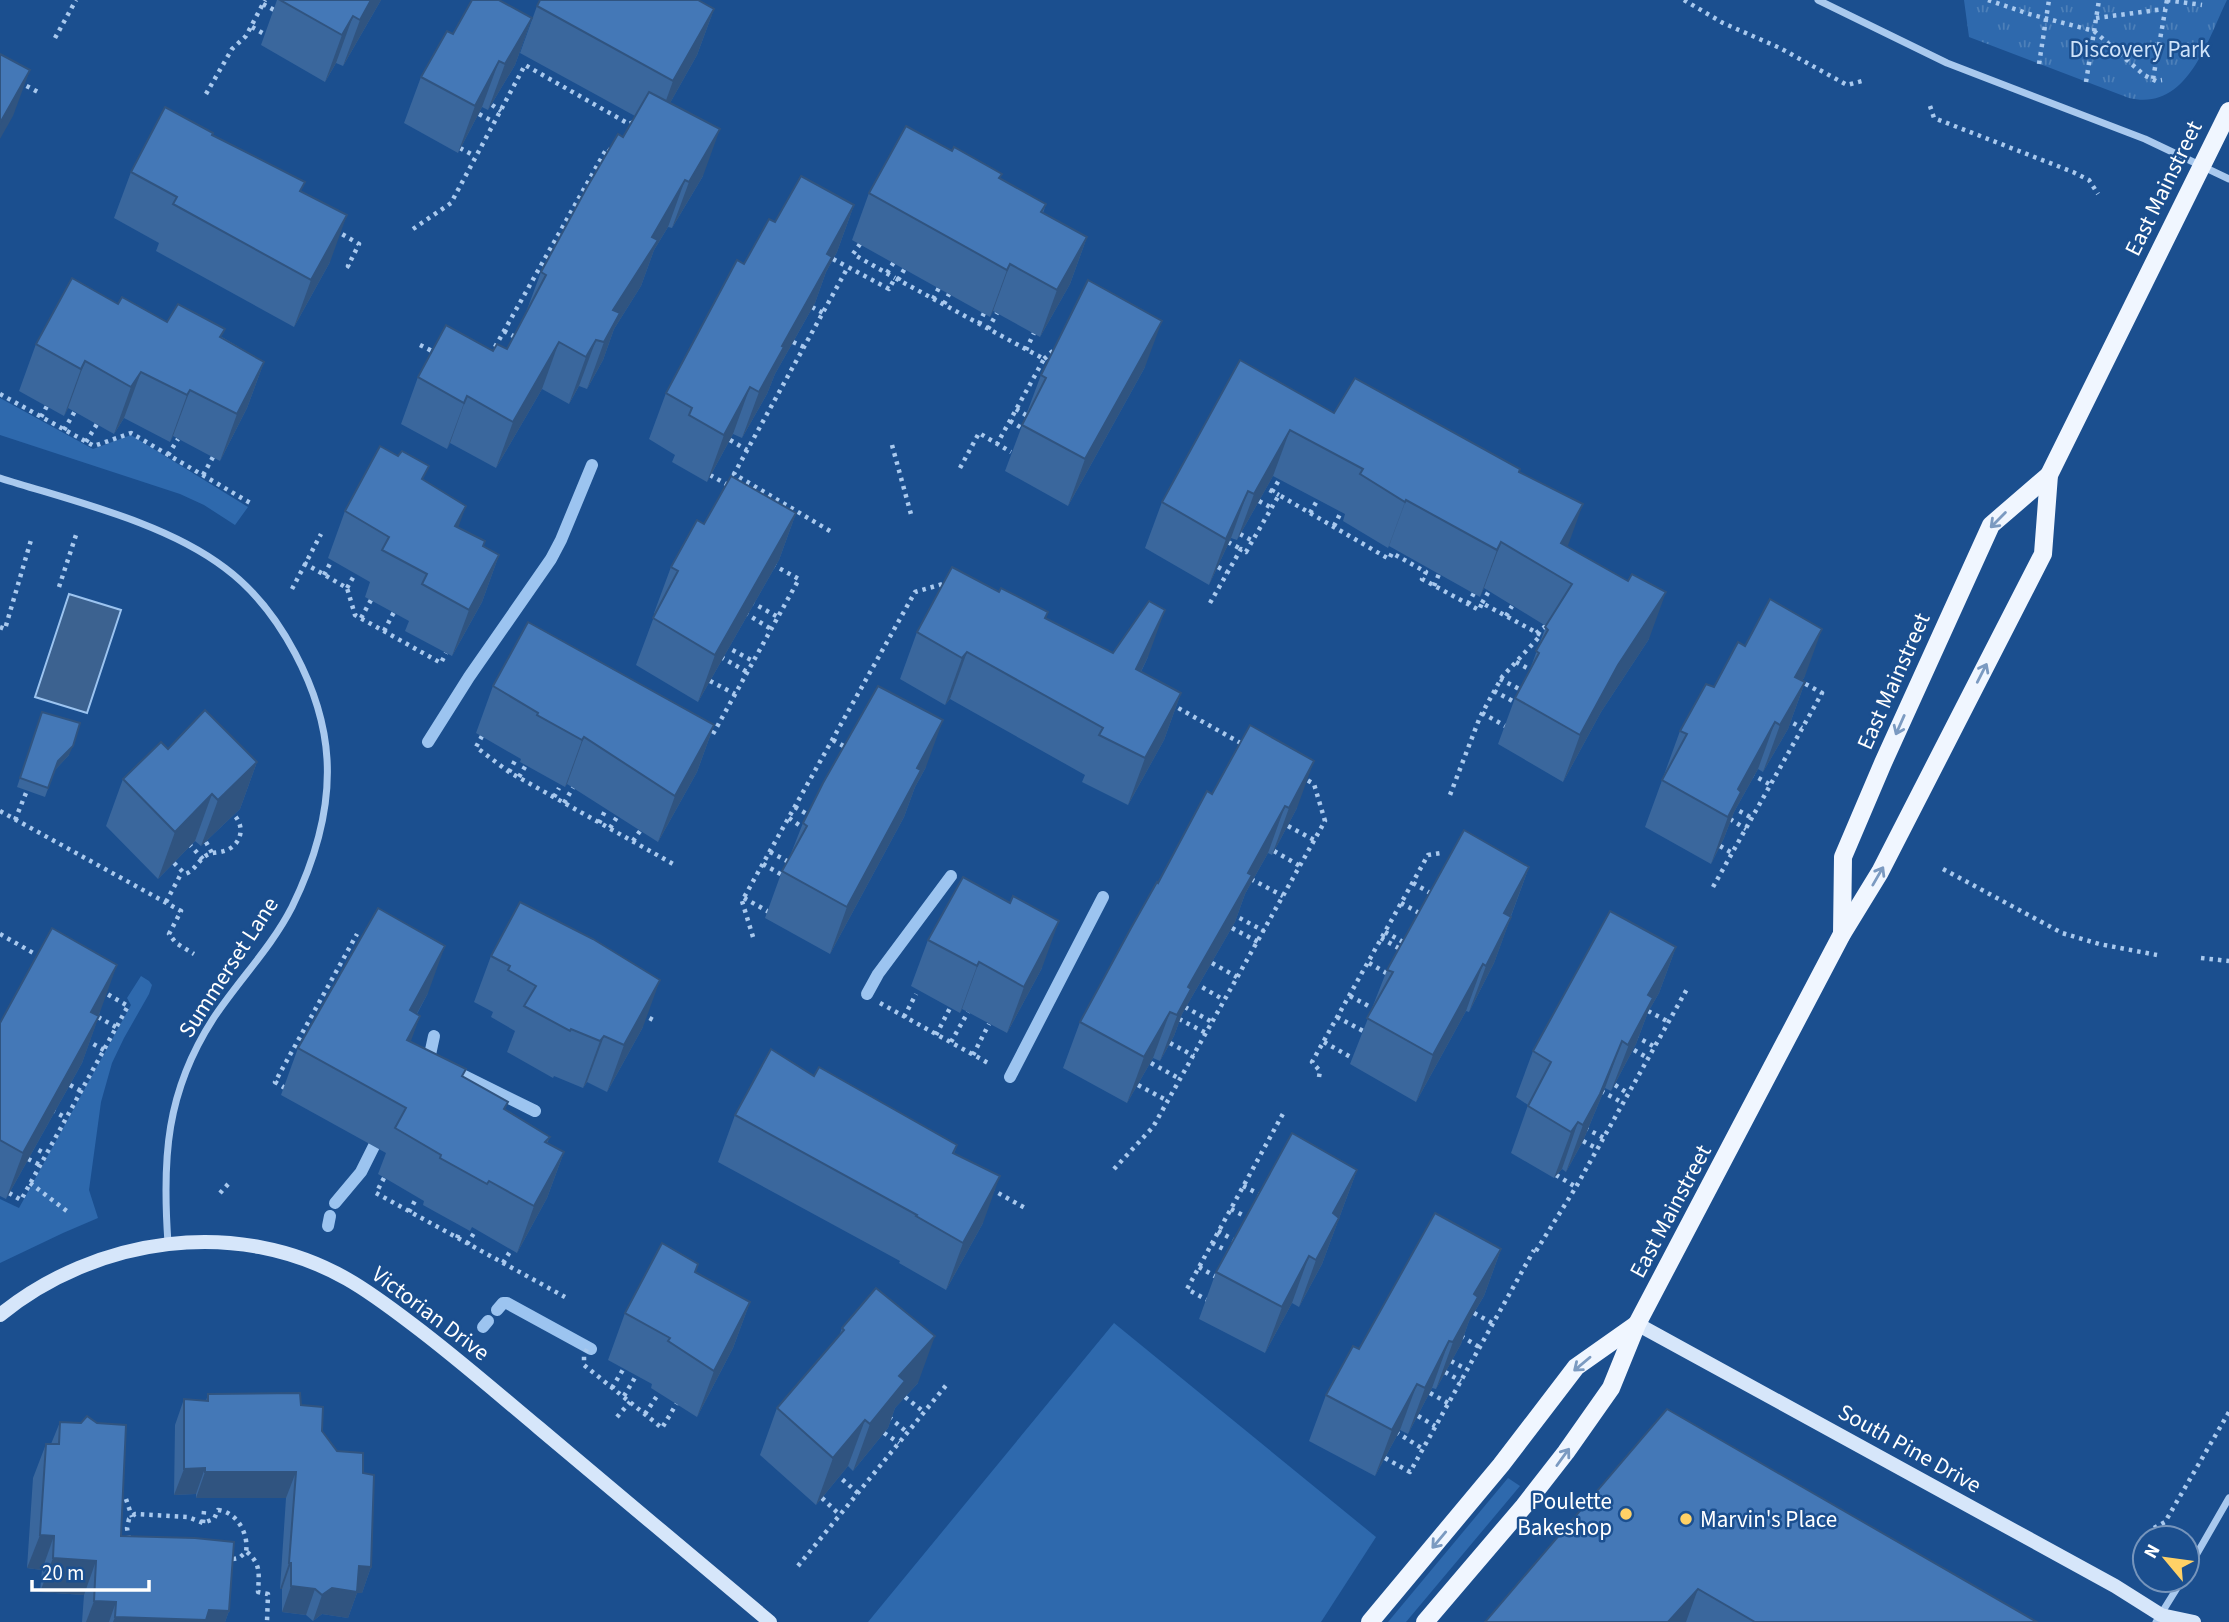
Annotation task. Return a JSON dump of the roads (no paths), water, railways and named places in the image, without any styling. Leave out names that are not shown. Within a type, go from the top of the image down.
[{"type":"main road","name":"East Mainstreet","points":[[1425,1622],[1524,1506],[1611,1388],[1637,1324],[1842,934],[1880,872],[2043,554],[2049,475],[2229,111]]},
{"type":"main road","name":"East Mainstreet","points":[[1842,934],[1843,857],[1888,750],[1991,525],[2049,475]]},
{"type":"main road","name":"East Mainstreet","points":[[1370,1622],[1501,1465],[1576,1367],[1637,1324]]},
{"type":"street","points":[[1818,0],[1947,63],[2145,139],[2229,179]]},
{"type":"street","name":"Summerset Lane","points":[[0,478],[152,528],[190,546],[226,568],[253,593],[275,619],[291,645],[318,711],[327,758],[324,810],[317,842],[293,906],[278,933],[214,1018],[194,1052],[182,1081],[172,1112],[167,1147],[165,1197],[168,1243]]},
{"type":"street","name":"Victorian Drive","points":[[0,1315],[36,1290],[87,1264],[123,1252],[168,1243],[223,1242],[268,1250],[317,1264],[347,1278],[383,1302],[463,1364],[771,1622]]},
{"type":"street","name":"South Pine Drive","points":[[1637,1324],[2115,1586],[2161,1620],[2194,1622]]},
{"type":"street","points":[[2201,1547],[2229,1498]]},
{"type":"street","points":[[2161,1620],[2175,1594]]},
{"type":"waterway","points":[[428,742],[469,677],[551,559],[592,465]]},
{"type":"waterway","points":[[867,994],[878,974],[951,876]]},
{"type":"waterway","points":[[1010,1077],[1103,897]]},
{"type":"waterway","points":[[428,1064],[434,1036]]},
{"type":"waterway","points":[[450,1069],[535,1111]]},
{"type":"waterway","points":[[335,1203],[361,1172],[380,1134]]},
{"type":"waterway","points":[[328,1226],[330,1216]]},
{"type":"waterway","points":[[497,1310],[503,1303],[507,1303],[591,1349]]},
{"type":"waterway","points":[[483,1327],[488,1321]]},
{"type":"place","name":"Poulette Bakeshop","points":[[1626,1514]]},
{"type":"place","name":"Marvin's Place","points":[[1686,1519]]},
{"type":"park label","name":"Discovery Park","points":[[2140,49]]}]
